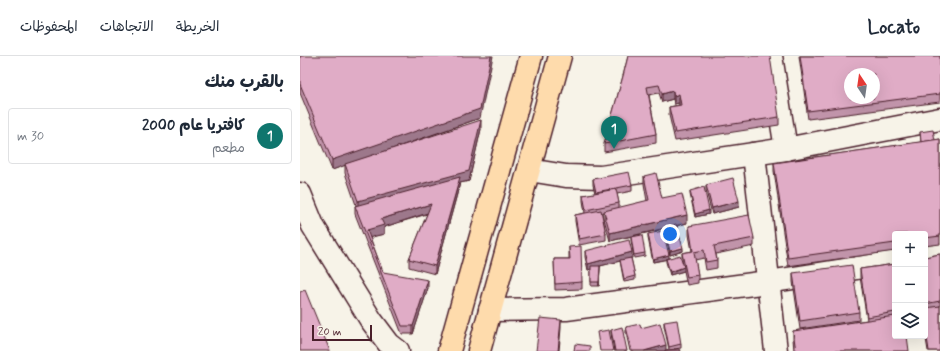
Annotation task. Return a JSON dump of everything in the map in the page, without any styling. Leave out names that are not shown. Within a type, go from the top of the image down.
[{"type":"main road","points":[[448,351],[531,56]]},
{"type":"main road","points":[[479,351],[560,56]]},
{"type":"street","points":[[771,56],[786,149]]},
{"type":"street","points":[[529,170],[566,176],[600,177],[786,149],[940,119]]},
{"type":"street","points":[[754,154],[776,351]]},
{"type":"street","points":[[300,194],[314,226],[371,320],[389,344],[398,351]]},
{"type":"street","points":[[490,310],[566,309],[768,282],[892,262]]},
{"type":"building","points":[[300,56],[491,56],[480,109],[332,160],[300,84]]},
{"type":"building","points":[[628,56],[770,56],[779,117],[675,133],[669,107],[681,105],[679,94],[674,96],[673,91],[662,94],[659,85],[647,87],[656,134],[604,144]]},
{"type":"building","points":[[800,56],[940,56],[940,94],[880,102],[880,68],[844,68],[844,104],[862,104],[808,111]]},
{"type":"building","points":[[481,120],[469,171],[358,201],[345,164]]},
{"type":"building","points":[[933,130],[935,140],[921,142],[920,132]]},
{"type":"building","points":[[940,139],[940,236],[928,238],[928,231],[892,231],[892,243],[788,258],[774,163]]},
{"type":"building","points":[[629,172],[632,185],[596,192],[593,179]]},
{"type":"building","points":[[656,173],[662,198],[682,194],[687,215],[610,233],[604,211],[649,200],[644,176]]},
{"type":"building","points":[[460,177],[435,266],[409,259],[431,204],[381,219],[384,225],[367,230],[383,272],[428,280],[413,326],[402,326],[355,206]]},
{"type":"building","points":[[733,178],[739,201],[712,208],[706,185]]},
{"type":"building","points":[[704,187],[709,210],[695,214],[690,191]]},
{"type":"building","points":[[616,189],[619,203],[586,210],[583,195]]},
{"type":"building","points":[[601,210],[606,234],[579,239],[575,215]]},
{"type":"building","points":[[749,215],[754,238],[714,246],[717,260],[706,262],[704,250],[694,252],[698,275],[687,277],[682,253],[693,251],[689,226]]},
{"type":"building","points":[[676,224],[683,248],[670,251],[664,228]]},
{"type":"building","points":[[663,231],[669,255],[653,259],[648,234]]},
{"type":"building","points":[[642,235],[645,253],[634,255],[631,237]]},
{"type":"building","points":[[629,240],[632,252],[588,264],[585,251]]},
{"type":"building","points":[[581,246],[582,282],[555,284],[554,259],[570,259],[569,247]]},
{"type":"building","points":[[940,254],[940,301],[928,303],[928,267],[928,256]]},
{"type":"building","points":[[680,255],[684,267],[670,272],[666,259]]},
{"type":"building","points":[[631,258],[635,276],[624,279],[620,260]]},
{"type":"building","points":[[892,264],[892,313],[867,317],[860,269]]},
{"type":"building","points":[[852,265],[859,312],[800,321],[793,273]]},
{"type":"building","points":[[591,266],[600,266],[599,282],[591,282]]},
{"type":"building","points":[[305,290],[330,351],[300,351],[300,292]]},
{"type":"building","points":[[940,306],[940,351],[929,351],[927,339],[928,308]]},
{"type":"building","points":[[892,316],[892,339],[907,339],[909,351],[796,351],[793,331]]},
{"type":"building","points":[[540,318],[561,320],[558,351],[536,351]]},
{"type":"building","points":[[677,320],[681,344],[669,347],[664,322]]},
{"type":"building","points":[[660,323],[666,345],[644,351],[632,351],[626,327],[640,324],[641,328]]},
{"type":"building","points":[[622,327],[627,351],[615,351],[611,330]]},
{"type":"building","points":[[609,330],[613,351],[600,351],[597,332]]},
{"type":"building","points":[[575,344],[590,346],[590,351],[574,351]]},
{"type":"building","points":[[679,349],[680,351],[665,351],[665,350]]},
{"type":"place","name":"كافتريا عام 2000","points":[[614,149]]}]
